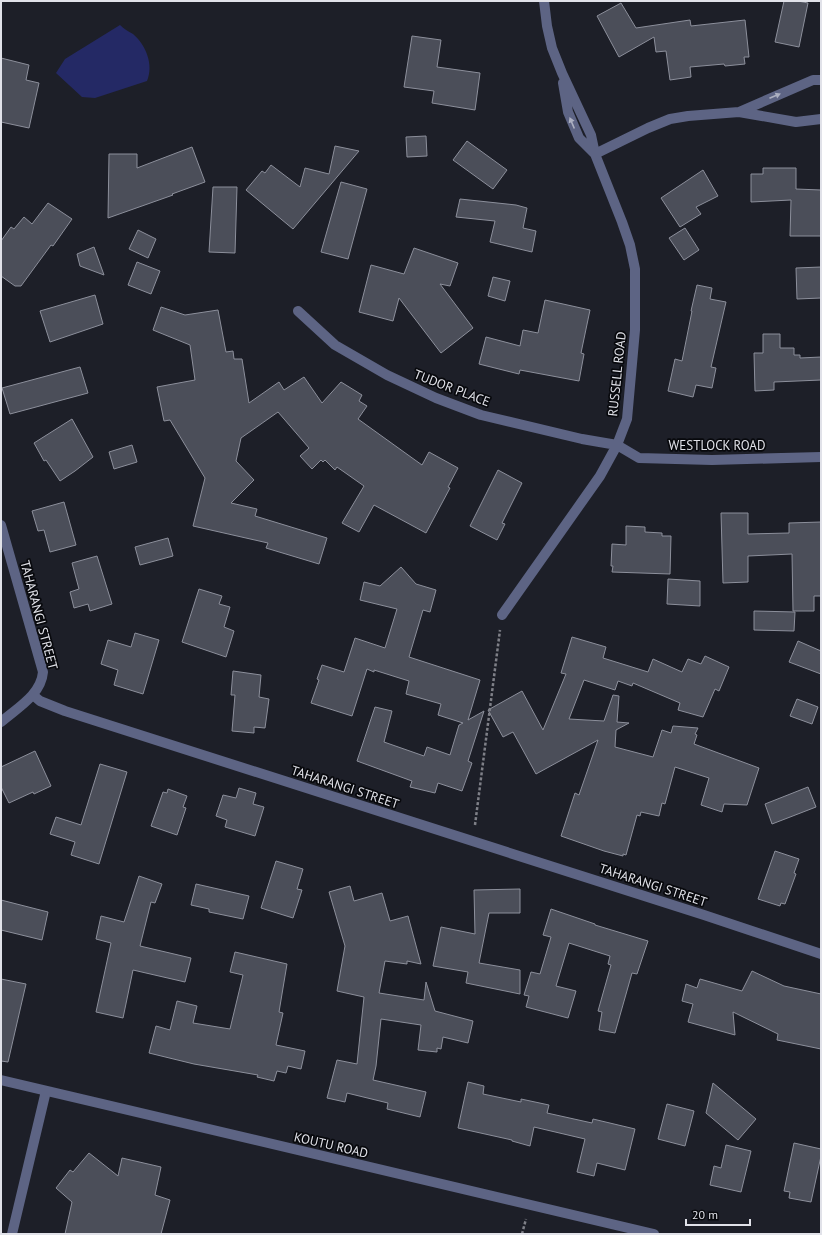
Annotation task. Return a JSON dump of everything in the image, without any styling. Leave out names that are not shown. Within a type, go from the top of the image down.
[{"type":"street","name":"RUSSELL ROAD","points":[[502,615],[600,476],[617,444],[627,419],[635,330],[635,269],[630,245],[595,154],[592,135],[562,73],[547,26],[544,1]]},
{"type":"street","points":[[740,112],[813,80],[821,80]]},
{"type":"street","points":[[595,154],[648,128],[670,120],[688,116],[740,112],[796,122],[821,119]]},
{"type":"street","name":"TUDOR PLACE","points":[[298,311],[335,345],[387,375],[436,398],[481,415],[582,439],[617,444]]},
{"type":"street","name":"WESTLOCK ROAD","points":[[617,444],[639,458],[712,460],[821,457]]},
{"type":"street","name":"TAHARANGI STREET","points":[[1,525],[43,672],[39,687],[33,695],[40,701],[65,711],[704,915],[821,954]]},
{"type":"street","points":[[1,722],[33,695]]},
{"type":"street","name":"KOUTU ROAD","points":[[1,1080],[654,1234]]},
{"type":"street","points":[[12,1234],[46,1091]]},
{"type":"path","points":[[470,841],[476,822],[502,615]]},
{"type":"shaded area","points":[[120,25],[133,34],[145,49],[150,68],[147,81],[95,98],[82,97],[56,73],[65,59]]},
{"type":"building","points":[[784,1],[808,3],[799,47],[775,42]]},
{"type":"building","points":[[621,3],[636,28],[690,20],[691,26],[745,20],[749,57],[744,57],[745,64],[690,67],[691,77],[670,80],[666,51],[656,52],[654,37],[619,57],[597,16]]},
{"type":"building","points":[[412,36],[441,40],[437,67],[480,73],[475,110],[432,103],[434,91],[404,87]]},
{"type":"building","points":[[1,58],[29,65],[26,80],[39,83],[29,128],[1,122]]},
{"type":"building","points":[[426,136],[427,156],[407,157],[406,137]]},
{"type":"building","points":[[467,141],[507,170],[493,189],[453,160]]},
{"type":"building","points":[[335,146],[359,151],[293,229],[246,190],[262,171],[265,173],[271,165],[300,187],[305,168],[329,174]]},
{"type":"building","points":[[192,147],[205,182],[108,218],[109,154],[137,154],[137,168]]},
{"type":"building","points":[[763,168],[796,168],[796,189],[821,190],[821,236],[790,236],[791,200],[751,202],[751,174],[763,174]]},
{"type":"building","points":[[703,170],[718,196],[696,207],[701,214],[680,227],[661,198]]},
{"type":"building","points":[[341,182],[367,189],[348,259],[321,252]]},
{"type":"building","points":[[213,187],[237,187],[235,253],[209,252]]},
{"type":"building","points":[[460,199],[516,205],[527,208],[523,228],[536,231],[532,252],[490,242],[495,221],[456,217]]},
{"type":"building","points":[[48,203],[72,219],[53,246],[51,245],[21,286],[15,286],[1,276],[1,241],[11,227],[14,229],[24,217],[32,224]]},
{"type":"building","points":[[685,228],[699,250],[684,260],[669,238]]},
{"type":"building","points":[[138,230],[156,239],[148,258],[129,249]]},
{"type":"building","points":[[94,247],[104,275],[80,266],[77,254]]},
{"type":"building","points":[[414,248],[458,263],[450,286],[440,284],[473,328],[441,353],[399,298],[393,321],[359,312],[371,265],[404,274]]},
{"type":"building","points":[[137,262],[160,271],[151,294],[128,285]]},
{"type":"building","points":[[821,267],[821,298],[797,299],[796,268]]},
{"type":"building","points":[[493,277],[510,281],[505,301],[488,296]]},
{"type":"building","points":[[697,285],[712,288],[710,299],[726,302],[711,367],[716,368],[712,388],[696,385],[693,397],[668,391],[675,359],[682,361]]},
{"type":"building","points":[[95,295],[103,324],[50,342],[40,311]]},
{"type":"building","points":[[545,300],[590,310],[581,353],[584,354],[579,381],[520,370],[519,374],[479,364],[486,337],[520,346],[523,330],[538,333]]},
{"type":"building","points":[[161,307],[185,315],[218,310],[226,352],[233,351],[234,359],[242,359],[249,403],[279,382],[284,390],[304,377],[322,403],[341,382],[362,395],[359,401],[367,406],[358,419],[422,465],[429,452],[458,468],[448,487],[450,488],[426,533],[374,505],[359,532],[342,523],[364,486],[337,467],[335,470],[325,460],[323,462],[321,460],[312,469],[300,456],[309,448],[278,412],[241,438],[236,461],[254,480],[231,503],[257,509],[255,516],[327,538],[319,564],[266,548],[268,543],[193,526],[205,478],[170,420],[164,421],[157,387],[195,380],[190,345],[153,330]]},
{"type":"building","points":[[763,334],[780,334],[780,348],[794,348],[794,355],[800,355],[800,358],[821,357],[821,380],[774,382],[774,390],[755,391],[754,353],[763,353]]},
{"type":"building","points":[[80,367],[88,393],[10,414],[2,388]]},
{"type":"building","points":[[72,419],[93,457],[60,481],[46,460],[44,461],[34,443]]},
{"type":"building","points":[[132,445],[137,462],[114,469],[109,452]]},
{"type":"building","points":[[498,470],[522,483],[502,523],[505,524],[497,540],[470,526]]},
{"type":"building","points":[[64,502],[76,545],[50,552],[44,530],[38,531],[32,511]]},
{"type":"building","points":[[721,513],[748,513],[748,534],[789,533],[789,523],[821,522],[821,596],[814,596],[814,611],[793,611],[792,554],[748,556],[748,582],[723,583]]},
{"type":"building","points":[[626,526],[645,527],[645,532],[662,533],[662,536],[671,536],[670,574],[612,572],[612,544],[626,545]]},
{"type":"building","points":[[168,538],[173,556],[140,565],[135,547]]},
{"type":"building","points":[[97,556],[112,604],[90,611],[88,604],[74,608],[70,592],[79,589],[72,563]]},
{"type":"building","points":[[401,567],[416,584],[436,590],[430,612],[423,610],[409,657],[480,680],[468,720],[484,711],[468,761],[472,763],[462,791],[438,783],[435,793],[410,787],[412,781],[357,761],[375,707],[392,711],[384,742],[424,756],[427,747],[450,755],[459,725],[463,723],[438,715],[441,704],[406,694],[409,681],[367,669],[352,716],[311,703],[319,680],[317,679],[322,665],[344,672],[355,638],[385,648],[397,609],[360,600],[364,582],[380,586]]},
{"type":"building","points":[[668,579],[700,581],[700,606],[667,604]]},
{"type":"building","points":[[199,589],[222,596],[219,604],[230,607],[224,627],[234,631],[226,657],[182,642]]},
{"type":"building","points":[[754,611],[795,612],[794,631],[754,630]]},
{"type":"building","points":[[135,633],[159,640],[143,694],[114,685],[118,670],[101,664],[108,640],[131,647]]},
{"type":"building","points":[[572,637],[606,647],[603,658],[648,672],[653,659],[682,672],[688,659],[701,664],[705,656],[729,667],[719,691],[715,689],[703,717],[678,710],[680,703],[633,683],[632,686],[618,681],[615,690],[584,680],[569,719],[604,721],[613,695],[619,696],[617,722],[629,723],[616,730],[615,747],[653,757],[662,730],[671,733],[673,726],[698,728],[695,734],[697,735],[694,744],[759,768],[747,805],[724,804],[722,812],[701,805],[709,778],[675,767],[665,804],[662,803],[659,816],[641,812],[640,816],[637,815],[626,855],[623,854],[623,856],[604,851],[561,836],[575,793],[579,795],[598,740],[536,774],[513,732],[503,737],[488,710],[522,691],[543,730],[566,674],[561,673]]},
{"type":"building","points":[[798,641],[821,651],[821,674],[789,662]]},
{"type":"building","points":[[233,671],[261,675],[259,697],[269,699],[265,728],[254,727],[254,733],[232,731],[235,695],[231,695]]},
{"type":"building","points":[[797,699],[818,707],[812,724],[790,716]]},
{"type":"building","points":[[35,751],[51,786],[9,803],[1,787],[1,767]]},
{"type":"building","points":[[100,764],[127,772],[99,864],[71,855],[75,842],[50,834],[56,817],[81,825]]},
{"type":"building","points":[[808,787],[816,807],[772,824],[765,804]]},
{"type":"building","points":[[239,788],[256,793],[253,804],[264,807],[255,836],[225,827],[227,820],[216,816],[223,795],[236,798]]},
{"type":"building","points":[[168,789],[187,796],[183,807],[186,808],[177,835],[151,826],[163,792],[167,793]]},
{"type":"building","points":[[775,851],[799,859],[794,873],[796,874],[785,904],[781,903],[780,906],[758,899]]},
{"type":"building","points":[[276,861],[303,869],[297,889],[302,890],[293,918],[261,908]]},
{"type":"building","points":[[139,876],[162,884],[155,903],[151,902],[140,946],[191,958],[185,982],[133,970],[123,1018],[96,1012],[111,943],[96,939],[101,916],[124,922]]},
{"type":"building","points":[[196,884],[249,896],[243,919],[209,912],[209,909],[191,905]]},
{"type":"building","points":[[350,886],[354,901],[382,893],[390,921],[408,916],[421,964],[407,961],[407,964],[385,961],[379,993],[424,1000],[426,982],[435,1011],[473,1021],[468,1043],[443,1037],[441,1049],[437,1048],[437,1052],[418,1050],[421,1025],[381,1019],[373,1080],[426,1092],[420,1117],[387,1109],[388,1103],[347,1093],[345,1102],[327,1098],[337,1060],[357,1064],[364,997],[337,991],[345,946],[329,892]]},
{"type":"building","points":[[520,889],[520,913],[489,913],[479,963],[520,970],[520,994],[466,983],[468,972],[433,966],[441,927],[475,934],[474,890]]},
{"type":"building","points":[[1,900],[48,912],[42,940],[1,930]]},
{"type":"building","points":[[551,909],[595,925],[648,941],[637,974],[632,973],[615,1033],[599,1030],[602,1012],[598,1011],[611,965],[608,964],[610,956],[569,943],[556,986],[576,991],[568,1018],[526,1007],[529,996],[524,995],[531,972],[540,974],[551,937],[543,935]]},
{"type":"building","points":[[235,952],[287,964],[279,1012],[283,1013],[276,1045],[305,1051],[301,1069],[288,1066],[286,1073],[277,1071],[274,1081],[257,1077],[258,1075],[194,1064],[149,1053],[156,1026],[170,1030],[177,1001],[197,1006],[193,1023],[230,1029],[243,975],[230,972]]},
{"type":"building","points":[[752,971],[784,986],[821,994],[821,1049],[777,1040],[778,1034],[733,1012],[735,1035],[688,1022],[693,1004],[682,1001],[686,984],[697,988],[700,979],[742,991]]},
{"type":"building","points":[[1,979],[26,984],[8,1062],[1,1061]]},
{"type":"building","points":[[468,1082],[484,1086],[483,1094],[521,1102],[521,1099],[549,1105],[547,1113],[592,1123],[593,1119],[635,1129],[625,1170],[597,1163],[594,1176],[577,1172],[585,1139],[534,1127],[530,1146],[512,1140],[458,1128]]},
{"type":"building","points":[[713,1083],[756,1119],[738,1140],[706,1113]]},
{"type":"building","points":[[667,1104],[694,1111],[685,1146],[658,1139]]},
{"type":"building","points":[[794,1143],[821,1149],[821,1156],[811,1202],[789,1198],[790,1192],[784,1191]]},
{"type":"building","points":[[726,1145],[751,1151],[741,1192],[710,1185],[714,1166],[721,1168]]},
{"type":"building","points":[[89,1153],[118,1176],[122,1158],[161,1167],[155,1195],[170,1200],[161,1234],[65,1234],[72,1202],[56,1188],[70,1170],[73,1172]]}]
